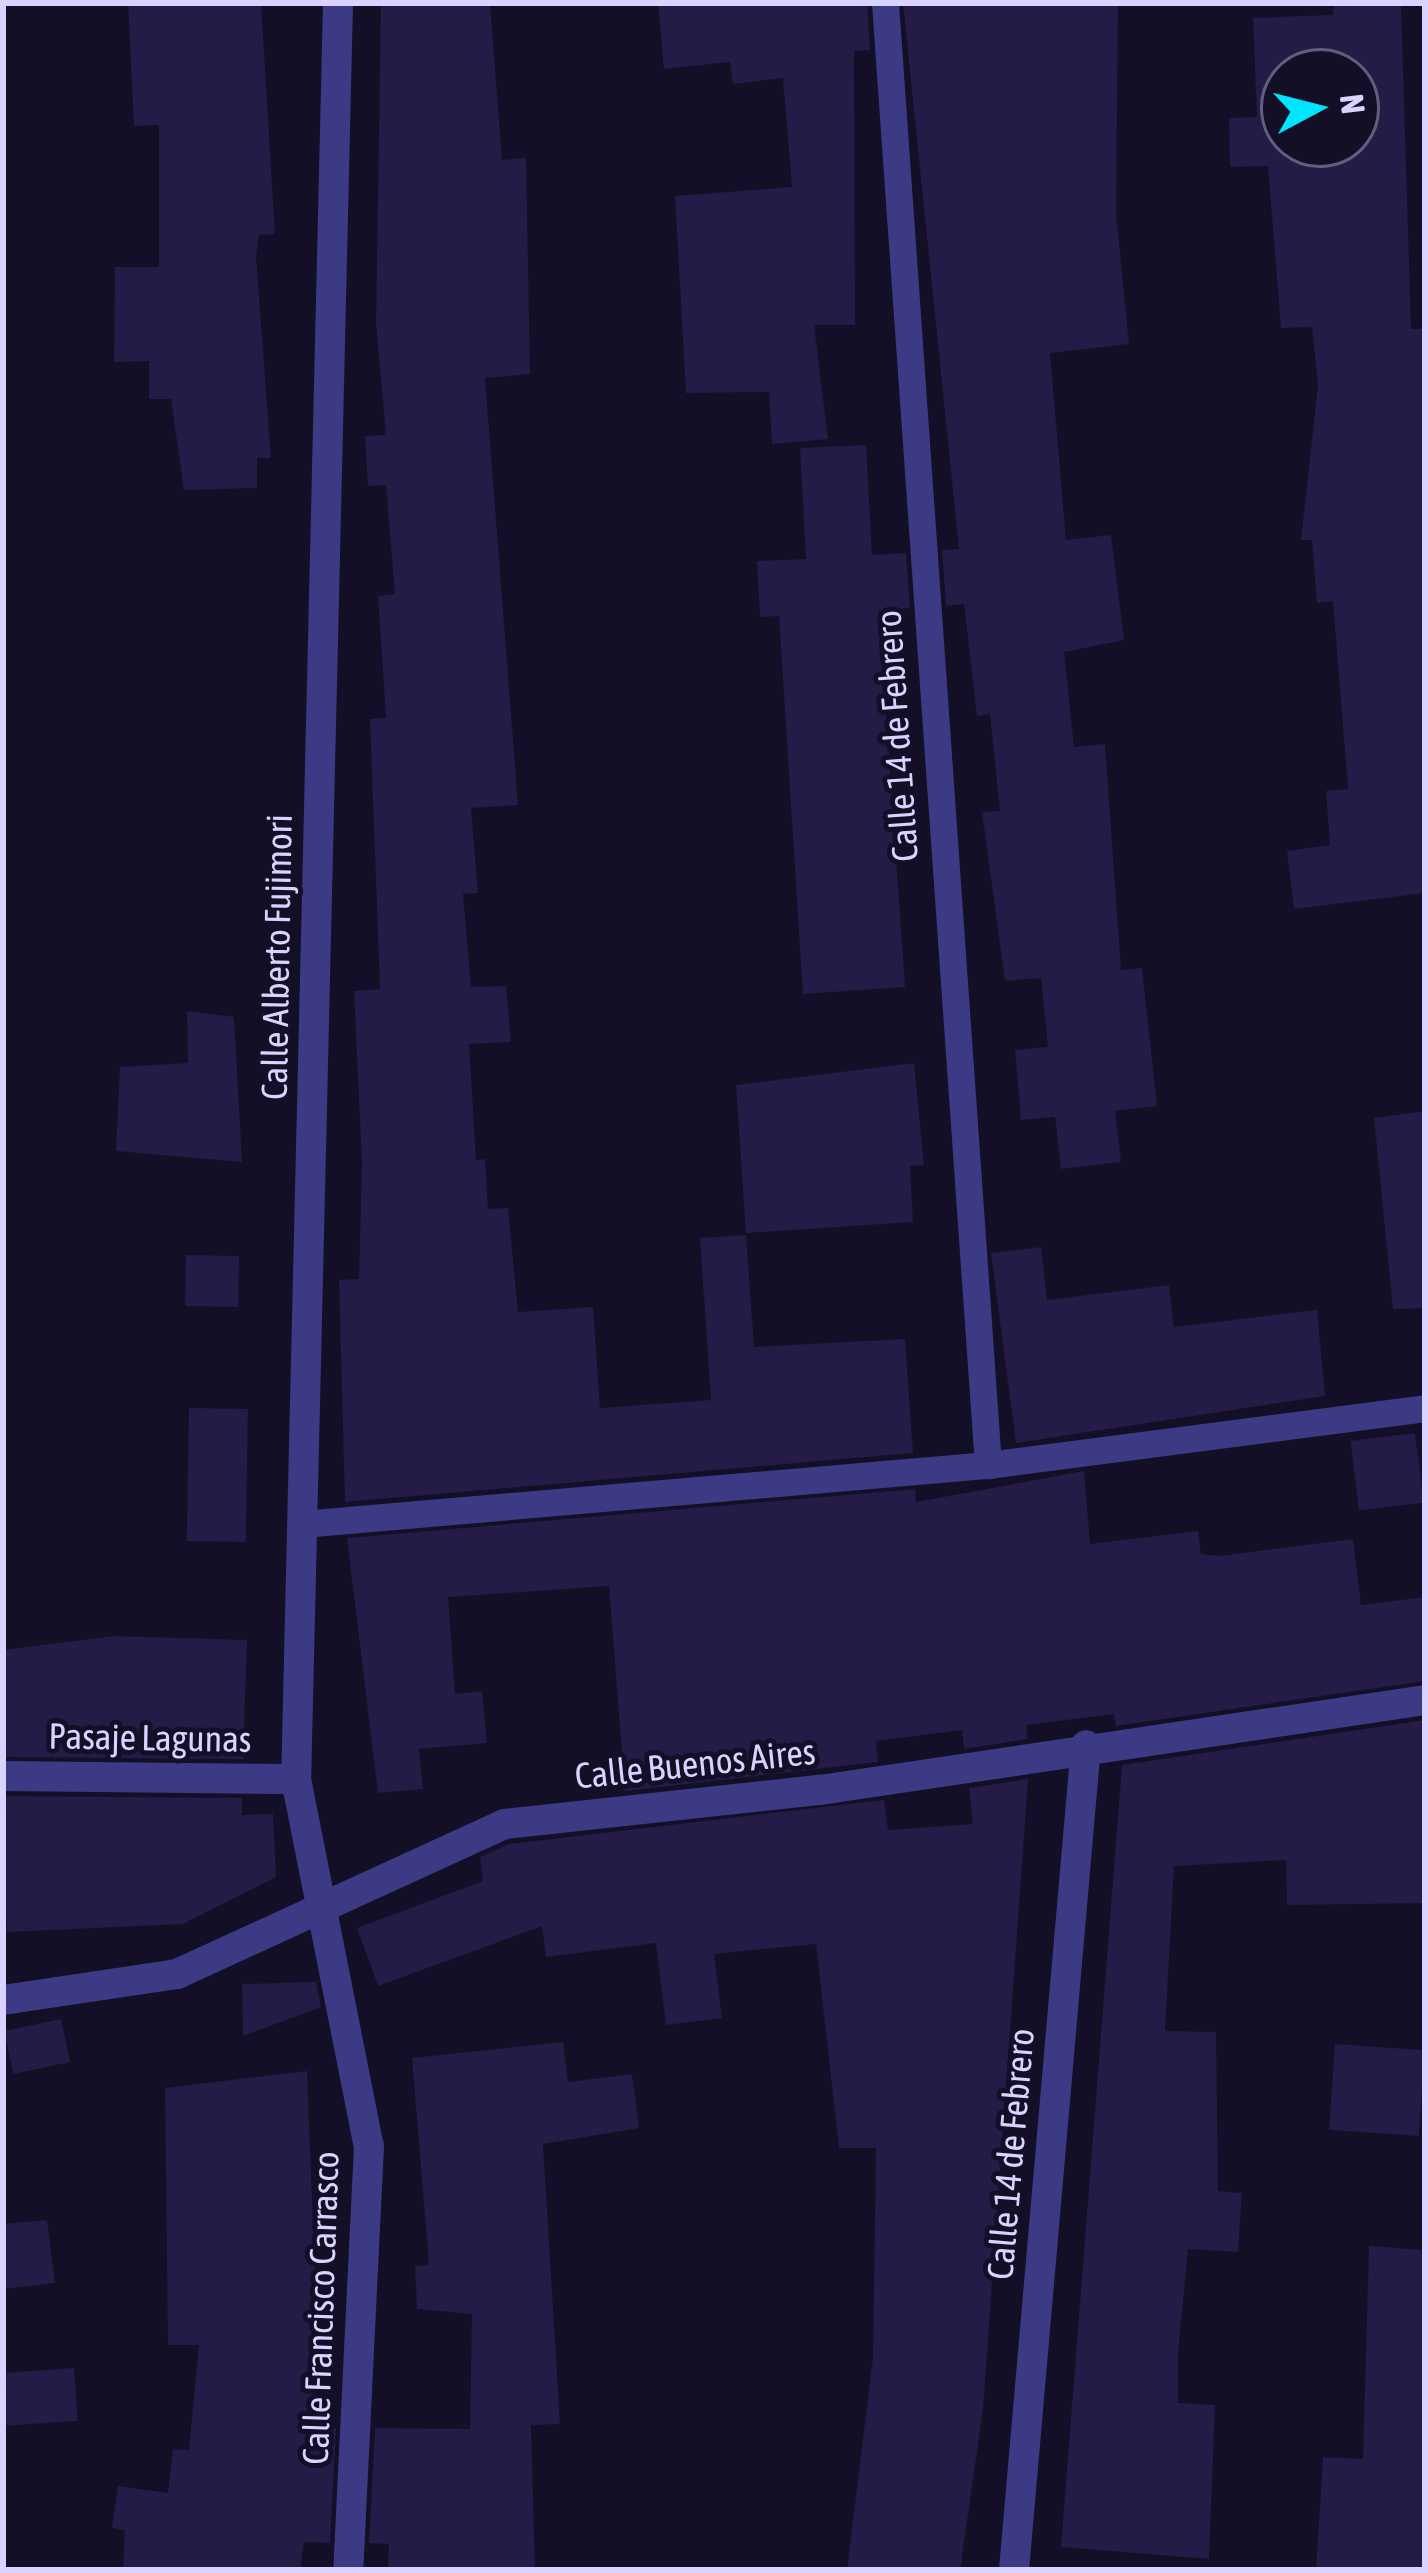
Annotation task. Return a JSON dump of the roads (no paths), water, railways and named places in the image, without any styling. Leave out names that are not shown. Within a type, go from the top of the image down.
[{"type":"street","name":"Calle Alberto Fujimori","points":[[322,1910],[296,1779],[338,3]]},
{"type":"street","name":"Calle Buenos Aires","points":[[3,2000],[177,1974],[505,1824],[820,1790],[1086,1745],[1425,1700]]},
{"type":"street","name":"Calle 14 de Febrero","points":[[1014,2570],[1086,1745]]},
{"type":"street","name":"Pasaje Lagunas","points":[[3,1776],[296,1779]]},
{"type":"street","name":"Calle Francisco Carrasco","points":[[322,1910],[369,2146],[349,2570]]},
{"type":"lane","name":"Calle 14 de Febrero","points":[[885,3],[988,1465]]},
{"type":"lane","points":[[302,1524],[988,1465],[1425,1408]]}]
